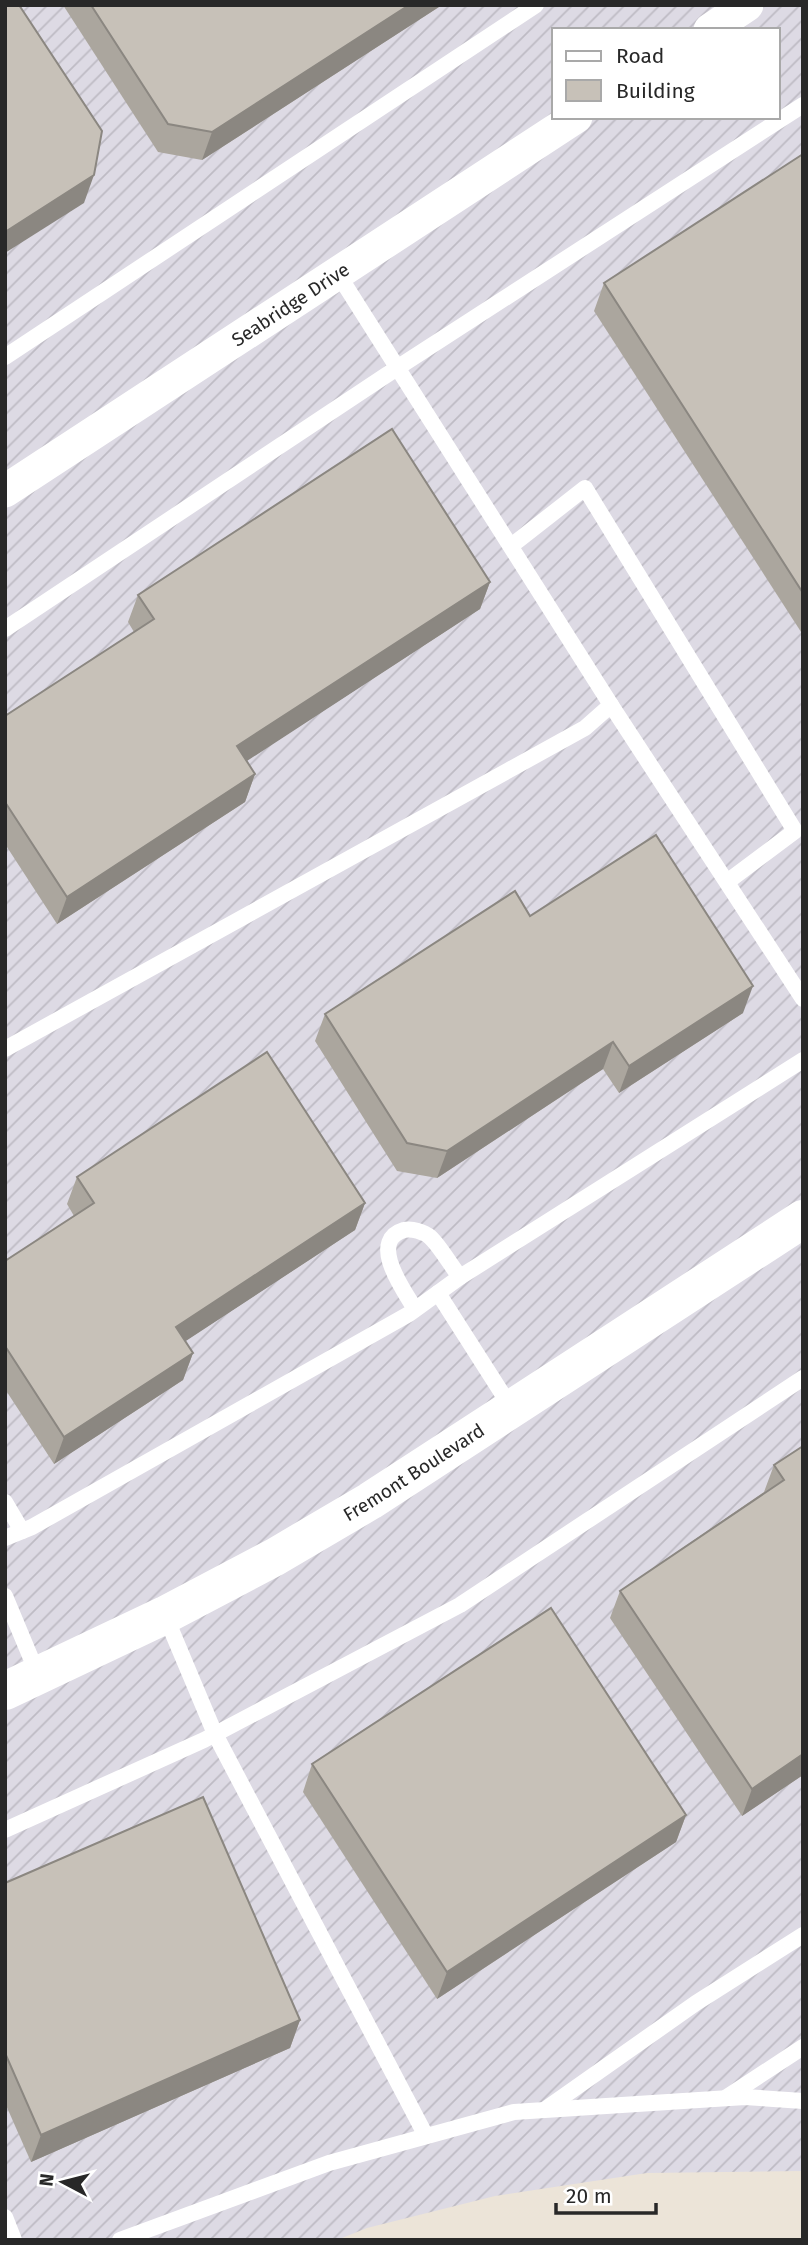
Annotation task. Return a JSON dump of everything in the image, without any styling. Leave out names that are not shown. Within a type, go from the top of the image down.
[{"type":"main road","name":"Fremont Boulevard","points":[[22,1683],[164,1615],[275,1557],[358,1508],[513,1410],[803,1219]]},
{"type":"street","points":[[713,28],[747,5]]},
{"type":"street","name":"Seabridge Drive","points":[[5,491],[573,119]]},
{"type":"lane","points":[[5,357],[536,5]]},
{"type":"lane","points":[[5,629],[397,368],[803,105]]},
{"type":"lane","points":[[338,274],[611,705],[803,999]]},
{"type":"lane","points":[[511,547],[585,488],[795,831],[727,882]]},
{"type":"lane","points":[[5,1049],[585,728],[611,705]]},
{"type":"lane","points":[[5,1538],[22,1531],[415,1309],[460,1277],[803,1060]]},
{"type":"lane","points":[[415,1309],[388,1259],[389,1245],[403,1230],[413,1229],[430,1237],[460,1277]]},
{"type":"lane","points":[[438,1293],[513,1410]]},
{"type":"lane","points":[[5,1830],[215,1734],[460,1605],[803,1378]]},
{"type":"lane","points":[[5,1502],[22,1531]]},
{"type":"lane","points":[[5,1596],[22,1683]]},
{"type":"lane","points":[[164,1615],[215,1734],[426,2136]]},
{"type":"lane","points":[[545,2110],[696,2003],[803,1935]]},
{"type":"lane","points":[[725,2098],[803,2047]]},
{"type":"lane","points":[[120,2240],[328,2163],[514,2112],[745,2097],[803,2101]]},
{"type":"lane","points":[[5,2217],[14,2240]]},
{"type":"shaded area","points":[[5,5],[803,5],[803,2171],[647,2173],[495,2196],[367,2228],[337,2240],[5,2240]]},
{"type":"building","points":[[5,5],[19,5],[102,131],[94,175],[5,232]]},
{"type":"building","points":[[91,5],[409,5],[212,132],[168,124]]},
{"type":"building","points":[[803,154],[803,593],[604,283]]},
{"type":"building","points":[[392,429],[490,582],[237,746],[255,774],[67,897],[5,802],[5,716],[154,619],[138,595]]},
{"type":"building","points":[[656,835],[753,986],[629,1066],[613,1042],[447,1151],[407,1143],[325,1014],[515,891],[530,916]]},
{"type":"building","points":[[267,1052],[365,1203],[176,1327],[193,1353],[64,1437],[5,1346],[5,1261],[94,1203],[77,1177]]},
{"type":"building","points":[[803,1446],[803,1754],[752,1789],[620,1591],[784,1480],[774,1465]]},
{"type":"building","points":[[551,1608],[686,1815],[447,1972],[312,1764]]},
{"type":"building","points":[[203,1797],[300,2020],[41,2135],[5,2053],[5,1883]]}]
